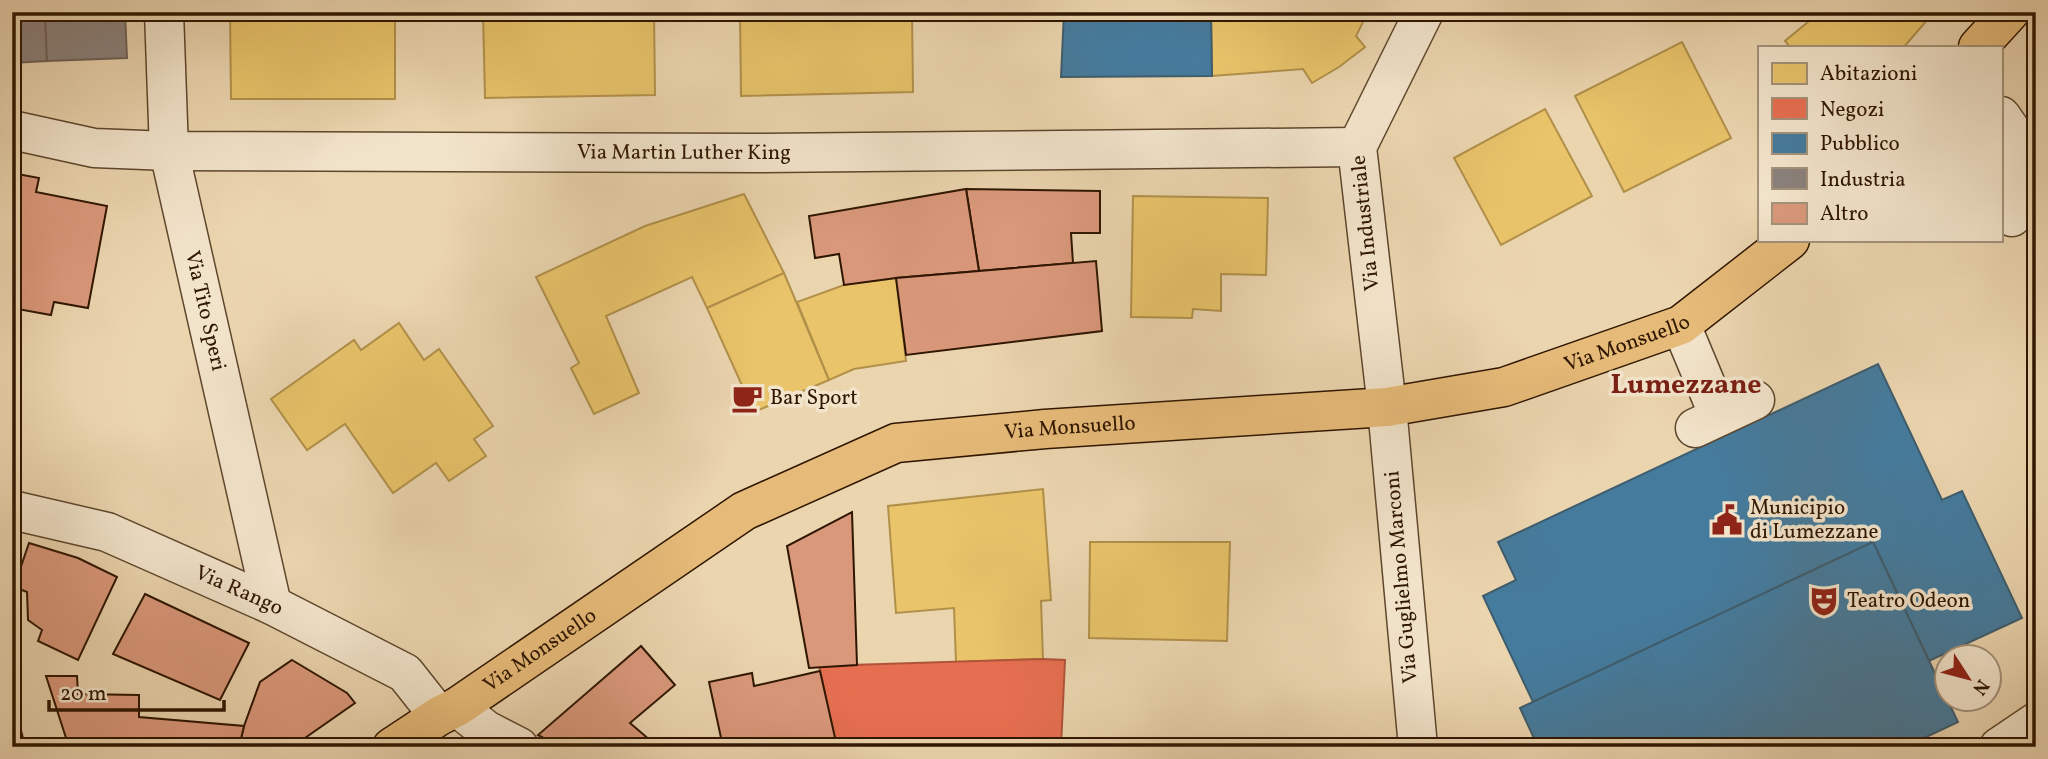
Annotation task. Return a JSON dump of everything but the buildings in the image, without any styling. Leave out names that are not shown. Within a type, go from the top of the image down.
[{"type":"main road","points":[[1979,46],[2010,12]]},
{"type":"main road","name":"Via Monsuello","points":[[392,747],[744,511],[896,443],[1045,429],[1387,407],[1504,387],[1681,325],[1787,242]]},
{"type":"street","name":"Via Tito Speri","points":[[164,12],[169,150],[272,604]]},
{"type":"street","name":"Via Industriale","points":[[1387,407],[1357,147],[1424,12]]},
{"type":"street","points":[[2002,117],[2015,136],[2023,188],[2012,218]]},
{"type":"street","name":"Via Martin Luther King","points":[[12,130],[94,148],[169,150],[762,153],[1357,147]]},
{"type":"street","points":[[1681,325],[1707,422],[1755,400]]},
{"type":"street","name":"Via Guglielmo Marconi","points":[[1387,407],[1418,747]]},
{"type":"street","name":"Via Rango","points":[[12,510],[107,532],[272,604],[404,673],[448,711],[519,747]]},
{"type":"street","points":[[1999,747],[2036,722]]},
{"type":"place","name":"Bar Sport","points":[[747,398]]},
{"type":"place","name":"Municipio di Lumezzane","points":[[1727,520]]},
{"type":"place","name":"Teatro Odeon","points":[[1824,601]]},
{"type":"district","name":"Lumezzane","points":[[1686,385]]}]
